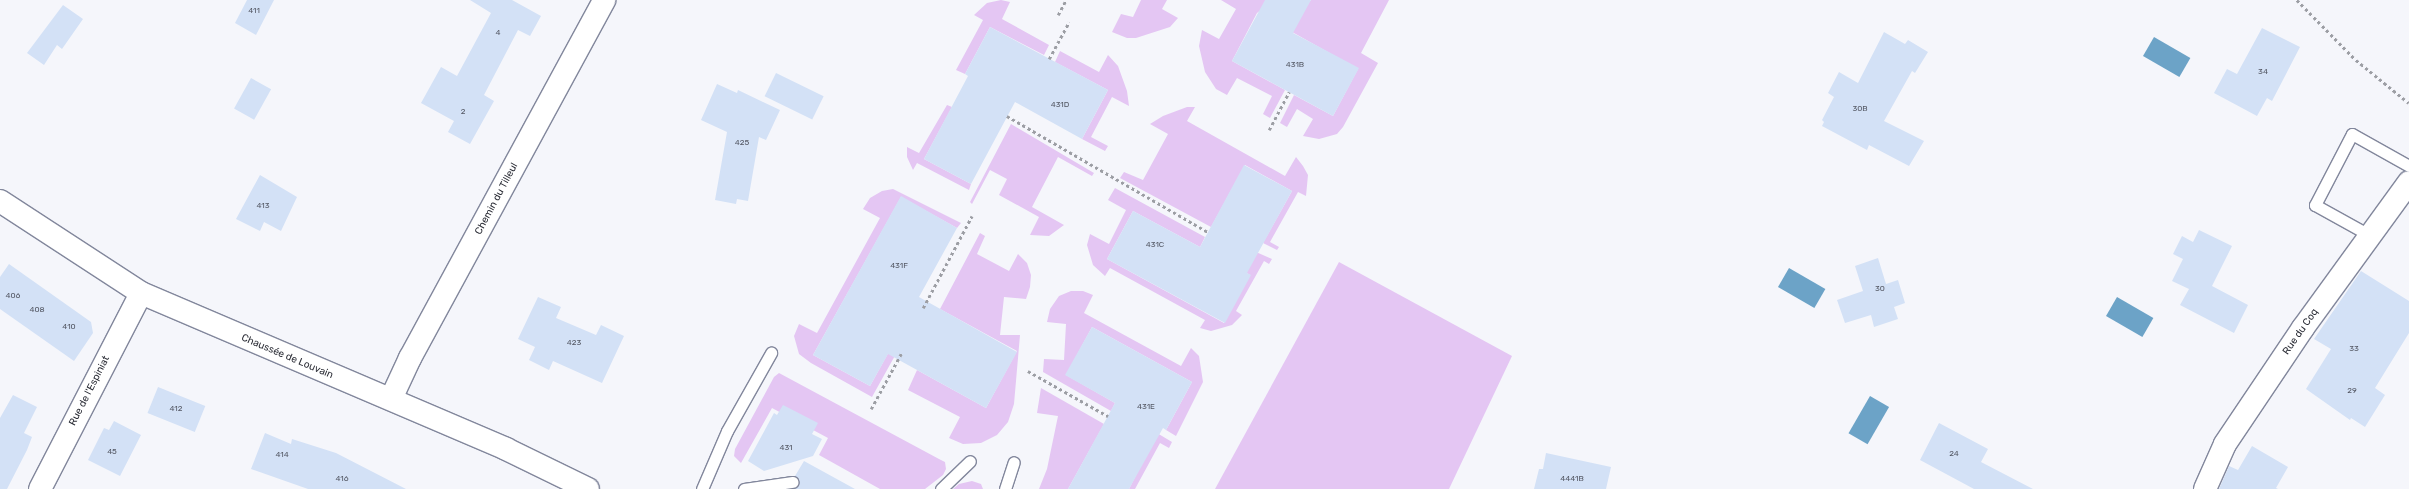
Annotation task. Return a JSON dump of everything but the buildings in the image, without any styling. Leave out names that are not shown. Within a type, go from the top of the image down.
[{"type":"street","name":"Chemin du Tilleul","points":[[391,399],[410,358],[604,0]]},
{"type":"street","name":"Rue du Coq","points":[[2205,489],[2225,444],[2303,328],[2409,182]]},
{"type":"street","name":"Chaussée de Louvain","points":[[0,200],[141,293],[270,350],[391,399],[506,449],[588,489]]},
{"type":"street","name":"Rue de l'Espiniat","points":[[40,489],[141,293]]},
{"type":"lane","points":[[2371,236],[2315,205],[2352,134],[2409,166]]},
{"type":"lane","points":[[702,489],[727,431],[771,353]]},
{"type":"lane","points":[[941,489],[970,461]]},
{"type":"lane","points":[[1005,489],[1014,462]]},
{"type":"lane","points":[[744,489],[792,482]]},
{"type":"path","points":[[1058,15],[1066,0]]},
{"type":"path","points":[[2297,0],[2356,60],[2409,103]]},
{"type":"path","points":[[1049,59],[1069,22]]},
{"type":"path","points":[[1269,130],[1289,92]]},
{"type":"path","points":[[1007,116],[1208,232]]},
{"type":"path","points":[[923,308],[972,216]]},
{"type":"path","points":[[872,409],[901,354]]},
{"type":"path","points":[[1028,371],[1108,416]]},
{"type":"shaded area","points":[[1001,0],[1010,2],[1002,19],[1049,45],[1044,55],[990,27],[965,74],[956,70],[983,20],[974,15],[987,3]]},
{"type":"shaded area","points":[[1141,0],[1167,0],[1162,9],[1178,18],[1170,27],[1136,38],[1127,38],[1112,32],[1121,14],[1133,17]]},
{"type":"shaded area","points":[[1221,0],[1274,0],[1257,13],[1232,61],[1285,90],[1270,118],[1263,114],[1272,96],[1237,78],[1227,95],[1216,89],[1205,72],[1199,46],[1202,30],[1219,39],[1236,9]]},
{"type":"shaded area","points":[[1311,0],[1389,0],[1361,53],[1378,63],[1343,127],[1337,134],[1319,139],[1303,136],[1313,119],[1297,109],[1287,127],[1280,123],[1294,95],[1333,116],[1358,69],[1285,28]]},
{"type":"shaded area","points":[[1060,51],[1099,72],[1108,55],[1118,66],[1127,91],[1129,106],[1112,97],[1091,137],[1108,146],[1105,151],[1082,139],[1108,90],[1055,62]]},
{"type":"shaded area","points":[[947,105],[952,107],[924,159],[971,184],[969,190],[917,163],[913,170],[907,157],[907,147],[919,153]]},
{"type":"shaded area","points":[[1187,107],[1195,107],[1187,121],[1285,176],[1296,157],[1303,166],[1308,175],[1306,196],[1298,192],[1270,242],[1279,247],[1277,250],[1263,243],[1292,191],[1245,165],[1211,227],[1120,178],[1124,172],[1143,180],[1168,134],[1150,124],[1163,116]]},
{"type":"shaded area","points":[[1011,124],[1094,173],[1092,176],[1058,157],[1032,207],[1064,225],[1049,236],[1030,235],[1039,217],[999,195],[1007,179],[990,170],[972,204],[970,202]]},
{"type":"shaded area","points":[[1115,188],[1205,237],[1200,247],[1133,211],[1107,259],[1224,323],[1250,275],[1245,272],[1256,252],[1272,259],[1269,264],[1264,261],[1236,311],[1242,315],[1232,325],[1211,331],[1200,328],[1205,320],[1110,268],[1105,276],[1093,265],[1087,245],[1090,234],[1109,244],[1126,210],[1108,200]]},
{"type":"shaded area","points":[[893,189],[961,223],[957,228],[901,197],[813,355],[870,386],[891,348],[897,352],[872,397],[811,363],[799,354],[794,336],[799,324],[817,333],[880,218],[863,209],[870,198],[882,191]]},
{"type":"shaded area","points":[[980,233],[985,236],[977,254],[1009,271],[1018,254],[1027,263],[1031,275],[1030,287],[1026,299],[1004,297],[1000,335],[1020,335],[1014,404],[1008,422],[997,435],[981,443],[963,444],[949,438],[960,417],[908,390],[917,370],[986,408],[1017,351],[940,309]]},
{"type":"shaded area","points":[[1339,262],[1512,356],[1449,489],[1215,489]]},
{"type":"shaded area","points":[[1071,291],[1083,291],[1093,295],[1084,313],[1181,366],[1191,348],[1199,356],[1203,382],[1176,436],[1166,430],[1192,382],[1092,327],[1066,375],[1115,403],[1111,411],[1043,372],[1044,359],[1064,360],[1066,324],[1047,322],[1050,309],[1059,296]]},
{"type":"shaded area","points":[[779,373],[945,462],[946,469],[943,475],[925,489],[880,489],[819,455],[828,438],[772,408],[741,463],[734,456],[735,449],[774,377]]},
{"type":"shaded area","points":[[1041,388],[1104,424],[1068,489],[1039,489],[1047,469],[1058,416],[1037,413]]},
{"type":"shaded area","points":[[1157,433],[1172,442],[1169,448],[1160,443],[1135,489],[1129,489]]},
{"type":"shaded area","points":[[972,481],[981,484],[983,489],[953,489],[959,484]]},
{"type":"water","points":[[2154,37],[2190,58],[2179,77],[2143,56]]},
{"type":"water","points":[[1789,268],[1825,289],[1814,308],[1778,287]]},
{"type":"water","points":[[2117,297],[2153,318],[2142,337],[2106,316]]},
{"type":"water","points":[[1870,396],[1889,407],[1868,444],[1848,433]]}]
